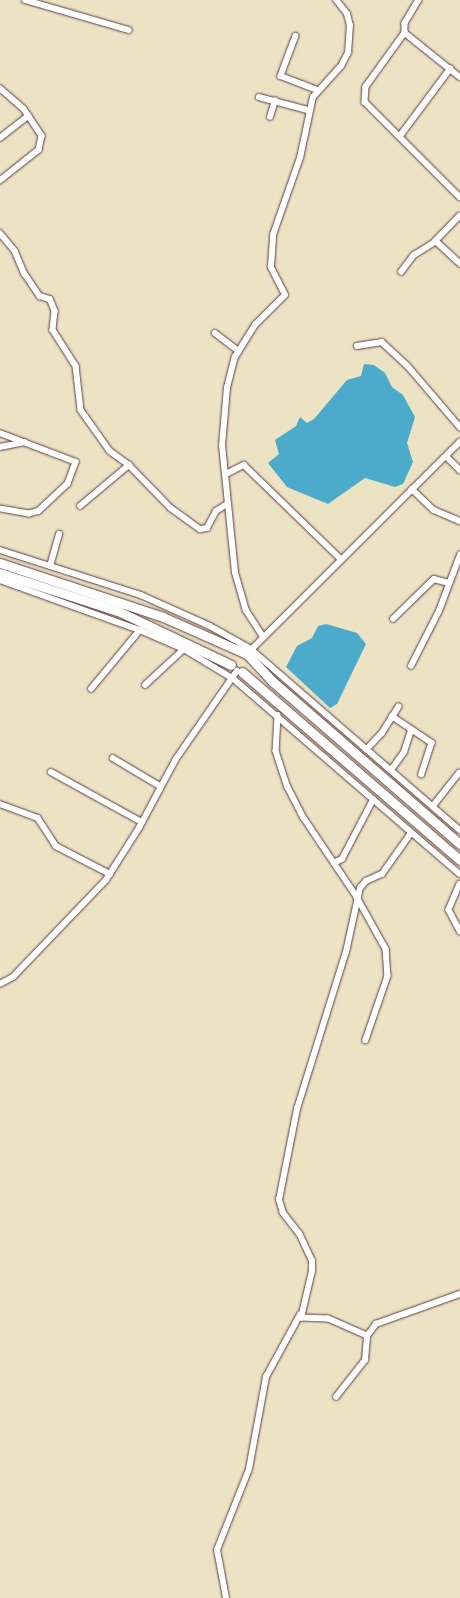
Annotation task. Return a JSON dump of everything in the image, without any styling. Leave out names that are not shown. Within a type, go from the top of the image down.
[{"type":"highway","points":[[0,563],[163,617],[247,654],[460,844]]},
{"type":"highway","points":[[0,573],[118,611],[236,672],[460,860]]},
{"type":"highway","points":[[236,672],[248,668],[247,654]]},
{"type":"highway","points":[[236,672],[247,654]]},
{"type":"street","points":[[25,0],[128,30]]},
{"type":"street","points":[[263,637],[246,611],[235,573],[222,446],[227,388],[239,351],[255,325],[285,295],[271,267],[273,235],[300,158],[308,110],[317,90],[341,66],[348,53],[350,26],[347,14],[336,0]]},
{"type":"street","points":[[419,0],[405,23],[405,33],[366,87],[363,98],[460,197]]},
{"type":"street","points":[[405,33],[460,77]]},
{"type":"street","points":[[296,36],[281,76],[317,90]]},
{"type":"street","points":[[400,136],[450,69]]},
{"type":"street","points":[[0,88],[28,116],[42,136],[39,150],[0,182]]},
{"type":"street","points":[[259,97],[308,110]]},
{"type":"street","points":[[270,117],[275,101]]},
{"type":"street","points":[[0,138],[28,116]]},
{"type":"street","points":[[401,272],[414,255],[436,241],[460,216]]},
{"type":"street","points":[[0,233],[15,251],[25,274],[40,296],[50,299],[55,311],[53,330],[76,366],[81,410],[110,451],[129,465],[171,508],[200,529],[207,528],[216,511],[227,504]]},
{"type":"street","points":[[436,241],[460,263]]},
{"type":"street","points":[[215,333],[239,351]]},
{"type":"street","points":[[356,346],[382,342],[407,365],[460,426]]},
{"type":"street","points":[[0,433],[27,441],[76,462],[68,484],[39,511],[29,514],[0,509]]},
{"type":"street","points":[[0,447],[27,441]]},
{"type":"street","points":[[247,654],[340,558],[460,442]]},
{"type":"street","points":[[446,456],[460,470]]},
{"type":"street","points":[[80,506],[129,465]]},
{"type":"street","points":[[226,474],[244,465],[340,558]]},
{"type":"street","points":[[412,489],[438,513],[460,520]]},
{"type":"street","points":[[50,566],[59,534]]},
{"type":"street","points":[[0,550],[140,595],[210,626],[392,770],[460,830]]},
{"type":"street","points":[[411,666],[449,583],[460,554]]},
{"type":"street","points":[[393,619],[434,579],[449,583]]},
{"type":"street","points":[[0,580],[140,630],[236,672],[278,715],[373,800],[460,874]]},
{"type":"street","points":[[91,690],[140,630]]},
{"type":"street","points":[[146,685],[184,649]]},
{"type":"street","points":[[0,984],[13,977],[110,874],[142,822],[160,786],[236,672]]},
{"type":"street","points":[[366,750],[398,707]]},
{"type":"street","points":[[278,715],[275,734],[280,770],[304,818],[357,897],[384,943],[389,971],[366,1040]]},
{"type":"street","points":[[392,716],[411,731],[430,740],[433,746],[422,774]]},
{"type":"street","points":[[392,770],[404,752],[411,731]]},
{"type":"street","points":[[113,758],[160,786]]},
{"type":"street","points":[[51,772],[142,822]]},
{"type":"street","points":[[433,806],[459,773]]},
{"type":"street","points":[[334,863],[342,859],[373,800]]},
{"type":"street","points":[[0,804],[38,818],[56,846],[110,874]]},
{"type":"street","points":[[226,1598],[217,1550],[249,1469],[266,1377],[300,1315],[312,1271],[312,1260],[300,1235],[283,1213],[280,1193],[297,1109],[348,944],[357,897],[366,881],[382,874],[410,832]]},
{"type":"street","points":[[460,884],[450,910],[460,931]]},
{"type":"street","points":[[336,1397],[365,1360],[367,1336],[385,1319],[405,1316],[460,1294]]},
{"type":"street","points":[[300,1315],[304,1319],[335,1321],[367,1336]]},
{"type":"water","points":[[364,364],[374,365],[385,373],[392,387],[403,395],[415,417],[407,443],[413,462],[403,484],[395,487],[365,478],[328,504],[287,487],[268,463],[279,454],[275,440],[296,426],[300,417],[307,423],[314,419],[347,380],[361,376]]},
{"type":"water","points":[[326,624],[357,633],[366,644],[337,704],[330,708],[286,667],[297,646],[312,638],[318,626]]}]
